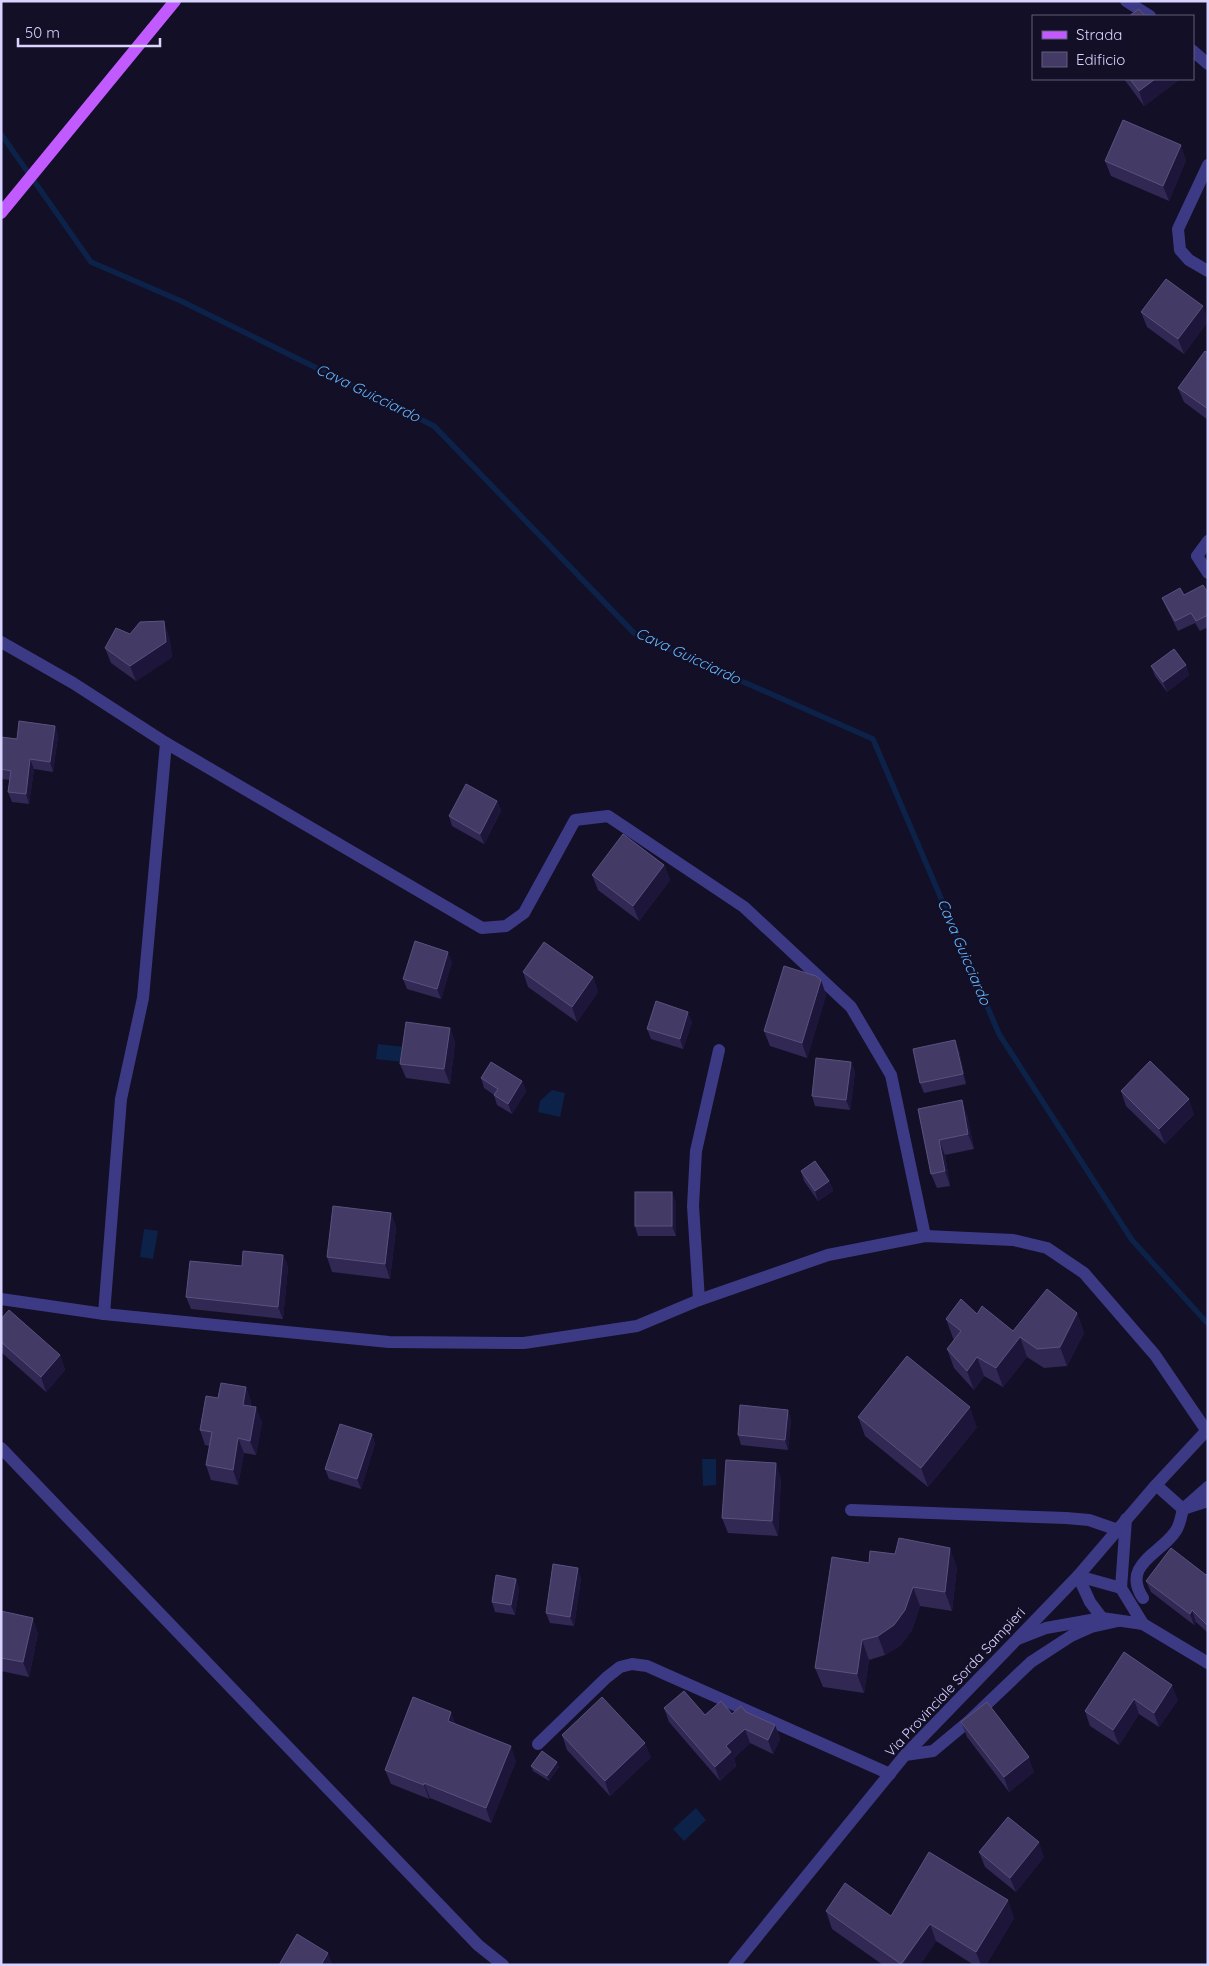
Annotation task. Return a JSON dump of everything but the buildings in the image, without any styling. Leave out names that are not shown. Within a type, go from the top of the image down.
[{"type":"main road","points":[[1,213],[175,1]]},
{"type":"street","points":[[1126,1],[1148,15]]},
{"type":"street","points":[[1194,52],[1208,64]]},
{"type":"street","points":[[1208,165],[1178,229],[1180,250],[1189,260],[1208,271]]},
{"type":"street","points":[[1208,541],[1197,556],[1208,572]]},
{"type":"street","points":[[1,642],[73,683],[166,743],[482,928],[506,926],[524,913],[575,820],[608,816],[744,908],[851,1007],[891,1075],[924,1236]]},
{"type":"street","points":[[104,1314],[121,1099],[142,998],[166,743]]},
{"type":"street","points":[[699,1300],[693,1206],[696,1151],[719,1050]]},
{"type":"street","points":[[1,1299],[104,1314],[389,1342],[524,1343],[637,1326],[699,1300],[828,1255],[924,1236],[1013,1240],[1047,1248],[1084,1272],[1155,1355],[1207,1430]]},
{"type":"street","name":"Via Provinciale Sorda Sampieri","points":[[734,1965],[905,1755],[1078,1576],[1156,1485],[1207,1430]]},
{"type":"street","points":[[1,1448],[478,1945],[503,1965]]},
{"type":"street","points":[[1156,1485],[1183,1509]]},
{"type":"street","points":[[1143,1598],[1137,1588],[1137,1575],[1142,1564],[1176,1531],[1183,1509],[1208,1487]]},
{"type":"street","points":[[1183,1509],[1208,1501]]},
{"type":"street","points":[[851,1510],[1066,1518],[1089,1520],[1118,1530]]},
{"type":"street","points":[[1126,1519],[1121,1588],[1143,1624]]},
{"type":"street","points":[[1078,1576],[1121,1588]]},
{"type":"street","points":[[1078,1576],[1090,1602],[1102,1618]]},
{"type":"street","points":[[1014,1641],[1046,1628],[1102,1618],[1143,1624],[1208,1663]]},
{"type":"street","points":[[905,1755],[933,1752],[969,1721],[1031,1662],[1071,1636],[1091,1627],[1118,1621]]},
{"type":"street","points":[[538,1744],[606,1678],[620,1667],[632,1664],[647,1666],[890,1774]]},
{"type":"street","points":[[478,1945],[490,1965]]},
{"type":"water","points":[[378,1044],[404,1047],[402,1062],[376,1059]]},
{"type":"water","points":[[552,1090],[565,1093],[560,1117],[538,1112],[540,1101]]},
{"type":"water","points":[[144,1229],[158,1231],[153,1259],[140,1257]]},
{"type":"water","points":[[702,1459],[716,1459],[716,1485],[703,1486]]},
{"type":"water","points":[[696,1808],[706,1820],[684,1841],[673,1829]]},
{"type":"waterway","name":"Cava Guicciardo","points":[[1,134],[91,262],[181,301],[434,426],[635,634],[873,739],[999,1034],[1132,1240],[1208,1324]]}]
